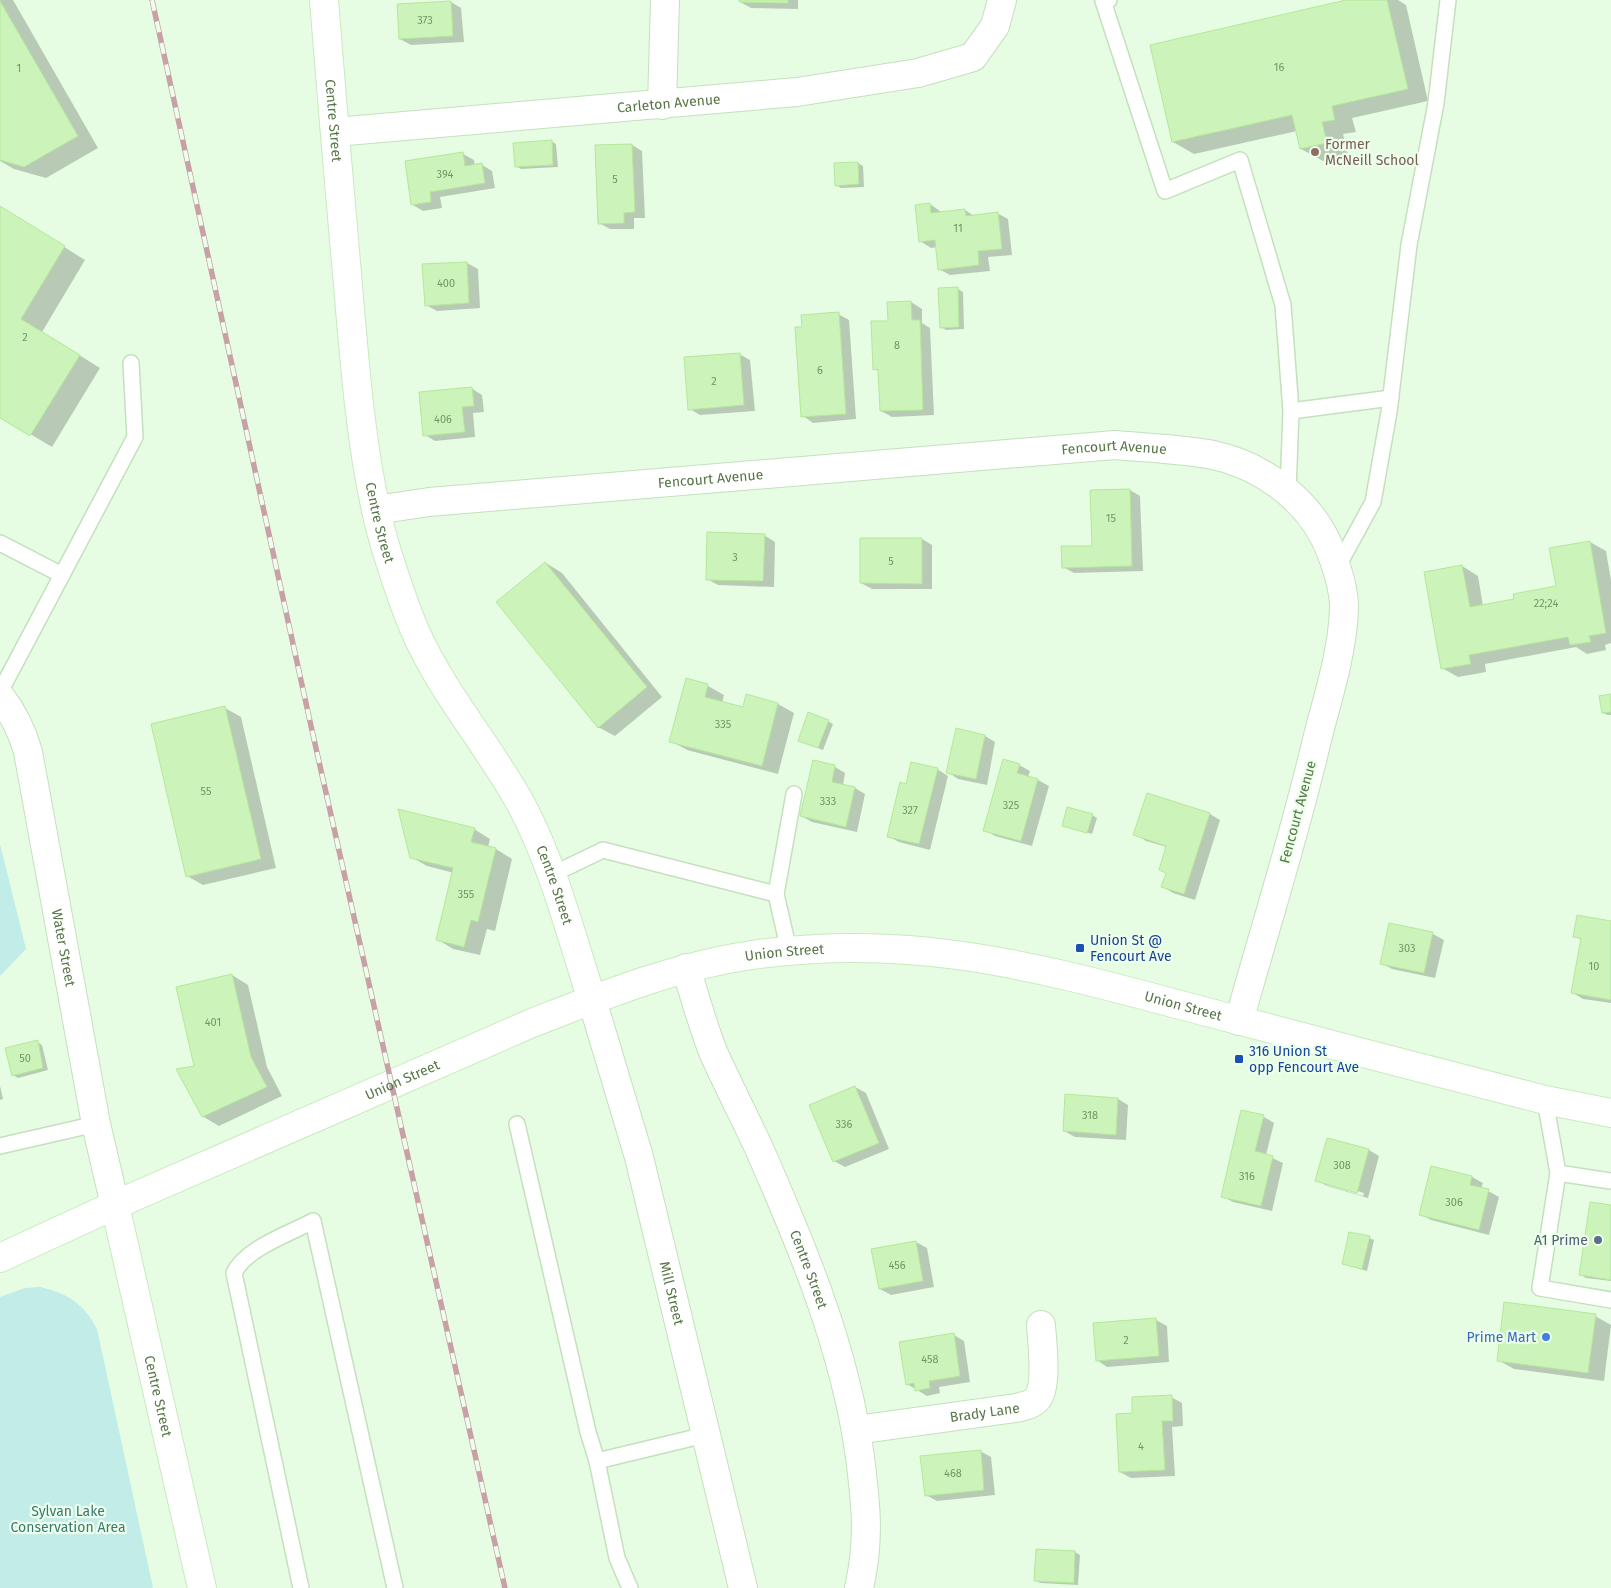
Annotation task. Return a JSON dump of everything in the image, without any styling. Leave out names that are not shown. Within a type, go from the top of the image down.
[{"type":"street","name":"Centre Street","points":[[324,0],[356,377],[376,510],[407,613],[421,645],[438,675],[506,779],[539,843],[592,1000]]},
{"type":"street","points":[[662,105],[665,0]]},
{"type":"street","name":"Carleton Avenue","points":[[335,132],[797,92],[918,73],[973,57],[995,26],[1002,0]]},
{"type":"street","name":"Fencourt Avenue","points":[[376,510],[429,502],[1115,445],[1169,449],[1214,456],[1254,469],[1288,492],[1309,513],[1325,536],[1337,568],[1344,605],[1339,650],[1305,791],[1239,1021]]},
{"type":"street","name":"Water Street","points":[[0,696],[10,708],[21,729],[28,752],[96,1124],[115,1205]]},
{"type":"street","name":"Union Street","points":[[0,1258],[115,1205],[509,1033],[592,1000],[686,968],[718,961],[790,951],[874,949],[954,955],[1031,968],[1545,1100],[1611,1113]]},
{"type":"street","name":"Centre Street","points":[[686,968],[714,1054],[761,1155],[813,1277],[844,1375],[856,1430],[865,1498],[867,1531],[865,1562],[860,1588]]},
{"type":"street","name":"Mill Street","points":[[592,1000],[639,1157],[743,1588]]},
{"type":"street","name":"Centre Street","points":[[115,1205],[202,1588]]},
{"type":"street","name":"Brady Lane","points":[[856,1430],[1028,1405],[1037,1399],[1042,1388],[1041,1325]]},
{"type":"lane","points":[[1109,0],[1103,1],[1164,191],[1240,160],[1283,305],[1291,411],[1288,492]]},
{"type":"lane","points":[[1337,568],[1373,502],[1391,398],[1409,245],[1436,103],[1448,0]]},
{"type":"lane","points":[[0,692],[135,437],[132,363]]},
{"type":"lane","points":[[1291,411],[1391,398]]},
{"type":"lane","points":[[0,543],[62,575]]},
{"type":"lane","points":[[790,951],[776,894],[794,794]]},
{"type":"lane","points":[[551,875],[603,850],[776,894]]},
{"type":"lane","points":[[1545,1100],[1558,1173],[1540,1288],[1611,1300]]},
{"type":"lane","points":[[0,1146],[96,1124]]},
{"type":"lane","points":[[517,1124],[588,1432],[597,1462],[617,1558],[630,1588]]},
{"type":"lane","points":[[1558,1173],[1611,1181]]},
{"type":"lane","points":[[300,1588],[234,1273],[238,1265],[254,1251],[313,1221],[395,1588]]},
{"type":"lane","points":[[597,1462],[705,1435]]},
{"type":"green space","points":[[0,844],[26,949],[1,975],[0,975]]},
{"type":"green space","name":"Sylvan Lake Conservation Area","points":[[40,1287],[66,1296],[74,1301],[92,1320],[97,1329],[153,1588],[0,1588],[0,1297],[25,1288]]},
{"type":"building","points":[[739,0],[788,0],[788,3],[739,2]]},
{"type":"building","points":[[1346,0],[1387,0],[1408,89],[1332,106],[1335,120],[1322,122],[1327,143],[1300,149],[1292,115],[1172,142],[1150,45]]},
{"type":"building","points":[[0,1],[78,136],[24,167],[0,160]]},
{"type":"building","points":[[451,1],[453,36],[399,39],[397,4]]},
{"type":"building","points":[[552,140],[553,165],[515,167],[513,143]]},
{"type":"building","points":[[632,144],[635,212],[624,213],[624,223],[598,224],[595,145]]},
{"type":"building","points":[[463,152],[465,166],[482,163],[485,183],[430,192],[431,202],[411,205],[405,161]]},
{"type":"building","points":[[858,162],[859,184],[835,186],[834,163]]},
{"type":"building","points":[[930,203],[931,213],[965,209],[966,216],[998,212],[1002,249],[978,251],[979,265],[938,270],[935,240],[919,242],[915,205]]},
{"type":"building","points":[[0,206],[65,246],[21,319],[80,355],[30,436],[0,418]]},
{"type":"building","points":[[467,262],[469,303],[425,306],[422,264]]},
{"type":"building","points":[[958,287],[959,327],[940,328],[938,288]]},
{"type":"building","points":[[911,301],[912,320],[920,320],[923,410],[880,411],[878,369],[873,370],[871,321],[888,321],[887,302]]},
{"type":"building","points":[[839,312],[846,414],[801,417],[795,327],[802,327],[801,315]]},
{"type":"building","points":[[740,353],[744,405],[688,410],[684,357]]},
{"type":"building","points":[[472,387],[474,406],[462,407],[465,432],[423,436],[419,392]]},
{"type":"building","points":[[1130,489],[1132,566],[1062,568],[1061,546],[1092,546],[1090,490]]},
{"type":"building","points":[[707,532],[765,534],[763,581],[706,580]]},
{"type":"building","points":[[860,538],[922,538],[922,584],[860,583]]},
{"type":"building","points":[[1590,541],[1606,633],[1589,636],[1591,642],[1570,645],[1568,637],[1469,655],[1471,664],[1441,669],[1424,572],[1462,565],[1470,607],[1514,599],[1513,594],[1556,586],[1549,548]]},
{"type":"building","points":[[545,562],[647,687],[598,728],[496,602]]},
{"type":"building","points":[[686,678],[708,684],[705,697],[743,707],[746,694],[778,703],[762,766],[669,742]]},
{"type":"building","points":[[1611,694],[1611,712],[1602,713],[1599,696]]},
{"type":"building","points":[[225,706],[261,859],[186,877],[151,724]]},
{"type":"building","points":[[808,712],[829,720],[818,748],[798,741]]},
{"type":"building","points":[[956,728],[985,735],[976,779],[946,773]]},
{"type":"building","points":[[1003,759],[1020,764],[1017,773],[1038,779],[1021,841],[983,831]]},
{"type":"building","points":[[813,760],[835,765],[832,782],[855,787],[846,827],[800,816]]},
{"type":"building","points":[[911,762],[938,768],[919,844],[887,837],[900,782],[906,784]]},
{"type":"building","points":[[1147,793],[1210,813],[1184,894],[1161,887],[1166,873],[1159,870],[1166,846],[1133,835]]},
{"type":"building","points":[[1067,807],[1093,814],[1087,833],[1062,826]]},
{"type":"building","points":[[398,809],[475,828],[471,842],[496,848],[478,922],[471,920],[464,947],[436,940],[453,868],[410,858]]},
{"type":"building","points":[[1577,915],[1611,921],[1611,1000],[1571,993],[1581,938],[1573,937]]},
{"type":"building","points":[[1389,923],[1433,932],[1424,973],[1380,964]]},
{"type":"building","points":[[232,974],[251,1057],[267,1087],[202,1117],[176,1069],[194,1066],[176,987]]},
{"type":"building","points":[[38,1040],[43,1068],[12,1076],[5,1048]]},
{"type":"building","points":[[855,1086],[879,1143],[833,1162],[809,1105]]},
{"type":"building","points":[[1065,1094],[1118,1098],[1116,1135],[1063,1131]]},
{"type":"building","points":[[1241,1110],[1264,1115],[1255,1151],[1273,1156],[1261,1206],[1221,1197]]},
{"type":"building","points":[[1327,1138],[1369,1149],[1357,1193],[1315,1181]]},
{"type":"building","points":[[1431,1166],[1472,1176],[1470,1185],[1489,1189],[1479,1230],[1419,1215]]},
{"type":"building","name":"A1 Prime","points":[[1590,1202],[1611,1205],[1611,1280],[1579,1275]]},
{"type":"building","points":[[1349,1232],[1370,1236],[1362,1269],[1342,1264]]},
{"type":"building","points":[[916,1241],[923,1281],[879,1289],[871,1249]]},
{"type":"building","name":"Prime Mart","points":[[1504,1302],[1596,1314],[1588,1373],[1497,1361]]},
{"type":"building","points":[[1156,1318],[1159,1356],[1096,1361],[1093,1323]]},
{"type":"building","points":[[954,1333],[960,1376],[929,1381],[930,1388],[915,1391],[914,1383],[906,1385],[899,1342]]},
{"type":"building","points":[[1172,1395],[1173,1421],[1162,1421],[1165,1470],[1119,1472],[1116,1414],[1132,1413],[1132,1397]]},
{"type":"building","points":[[981,1450],[984,1490],[925,1496],[920,1456]]},
{"type":"building","points":[[1036,1549],[1075,1551],[1074,1583],[1034,1581]]},
{"type":"railway","points":[[152,0],[311,726],[505,1588]]},
{"type":"place","name":"Former McNeill School","points":[[1315,152]]},
{"type":"place","name":"Union St @ Fencourt Ave","points":[[1080,948]]},
{"type":"place","name":"316 Union St opp Fencourt Ave","points":[[1239,1059]]},
{"type":"place","name":"A1 Prime","points":[[1598,1240]]},
{"type":"place","name":"Prime Mart","points":[[1546,1337]]}]
